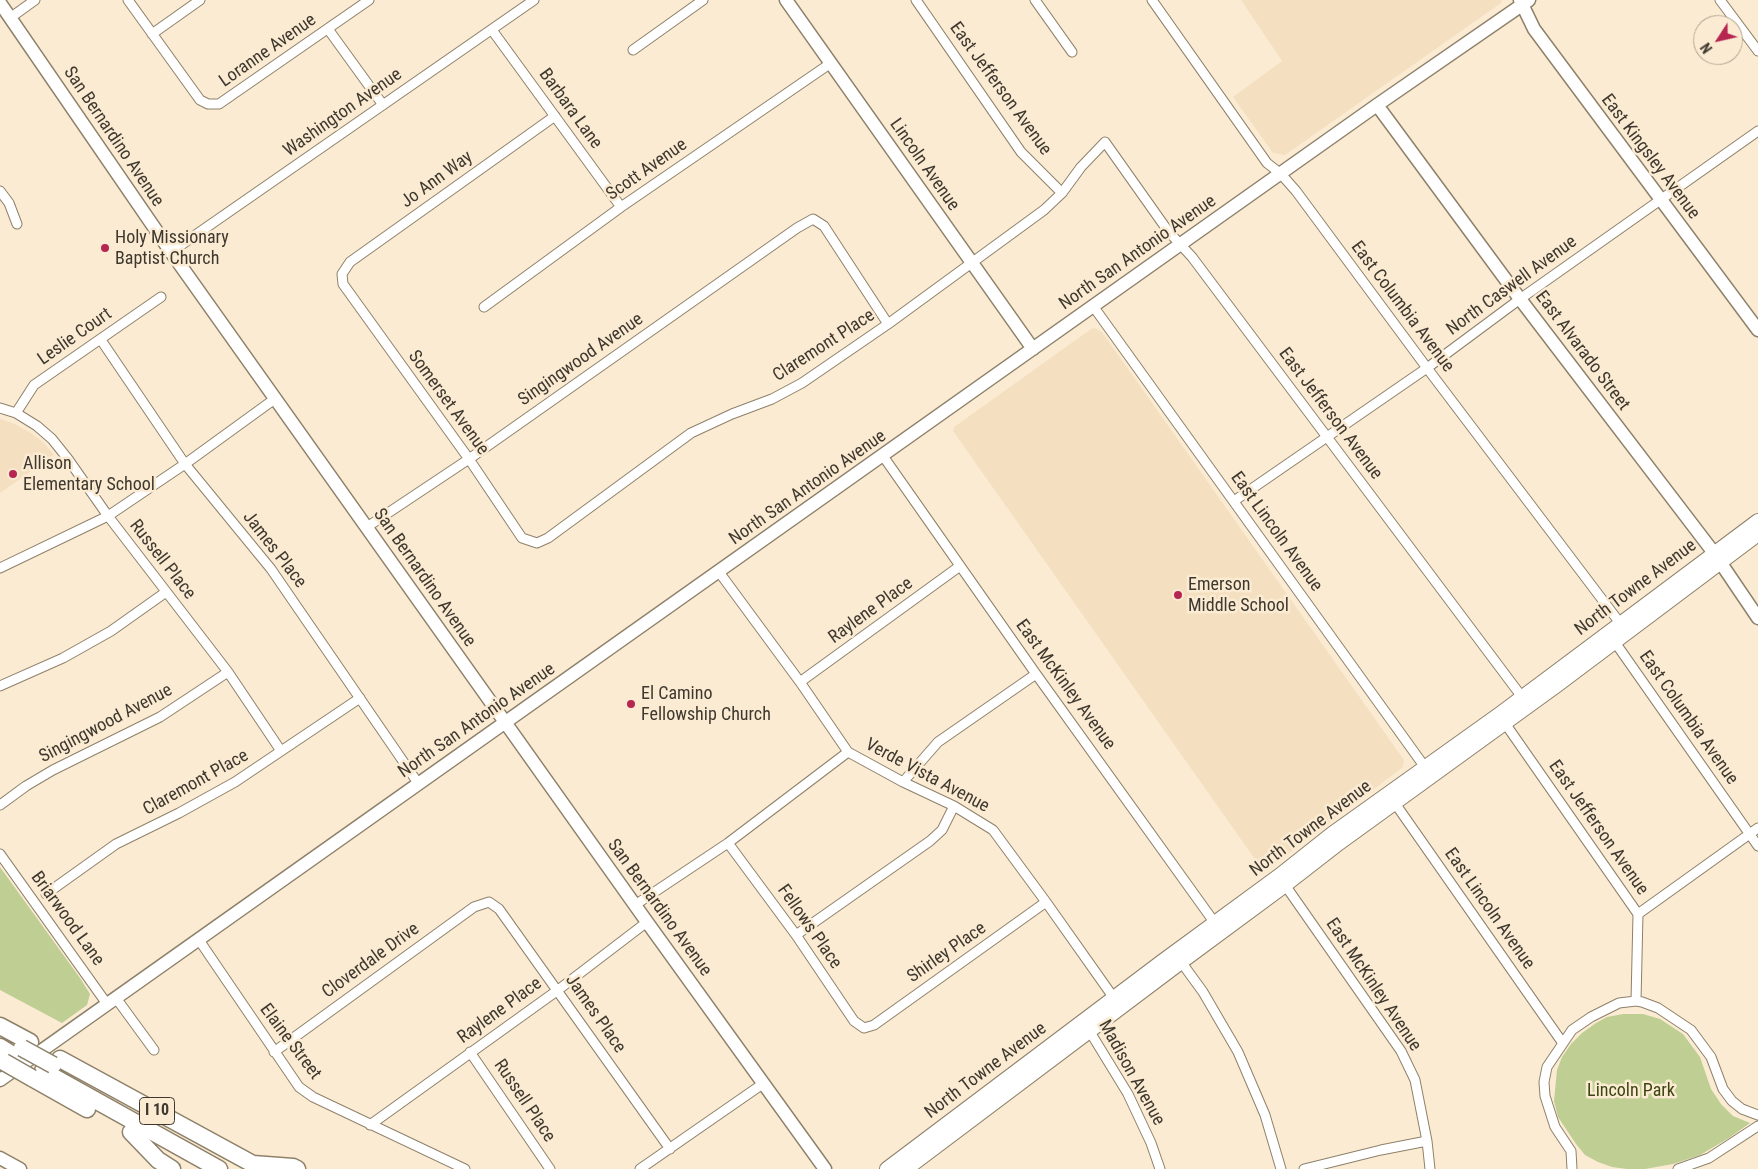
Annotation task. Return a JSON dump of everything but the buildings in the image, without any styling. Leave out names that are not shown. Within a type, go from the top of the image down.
[{"type":"highway","name":"I 10","points":[[0,1026],[12,1052],[253,1167]]},
{"type":"highway","points":[[0,1035],[12,1052]]},
{"type":"highway","name":"I 10","points":[[12,1052],[47,1068],[131,1132],[197,1169]]},
{"type":"highway","points":[[47,1068],[219,1169]]},
{"type":"highway","points":[[131,1132],[158,1160],[172,1169]]},
{"type":"highway","points":[[253,1167],[293,1167],[297,1169]]},
{"type":"main road","name":"Lincoln Avenue","points":[[786,0],[1033,349]]},
{"type":"main road","name":"North San Antonio Avenue","points":[[0,1080],[1524,2]]},
{"type":"main road","name":"East Kingsley Avenue","points":[[1524,2],[1534,29],[1758,330]]},
{"type":"main road","name":"San Bernardino Avenue","points":[[0,3],[172,252],[647,922],[825,1169]]},
{"type":"main road","name":"East Alvarado Street","points":[[1377,105],[1520,299],[1717,558],[1758,618]]},
{"type":"main road","name":"North Towne Avenue","points":[[1219,928],[1332,834],[1392,798],[1525,702],[1717,558],[1758,521]]},
{"type":"main road","name":"North Towne Avenue","points":[[1717,558],[1758,534]]},
{"type":"main road","name":"North Towne Avenue","points":[[887,1169],[1086,1026],[1178,957],[1285,885],[1392,798]]},
{"type":"main road","name":"North Towne Avenue","points":[[906,1169],[1086,1026]]},
{"type":"main road","points":[[0,1158],[20,1169]]},
{"type":"street","points":[[10,18],[35,0]]},
{"type":"street","points":[[128,0],[152,34],[200,0]]},
{"type":"street","name":"Loranne Avenue","points":[[152,34],[200,100],[208,104],[219,104],[369,0]]},
{"type":"street","name":"Washington Avenue","points":[[172,252],[534,0]]},
{"type":"street","points":[[633,50],[703,0]]},
{"type":"street","name":"East Jefferson Avenue","points":[[916,0],[1021,152],[1062,193]]},
{"type":"street","points":[[1035,0],[1072,52]]},
{"type":"street","name":"East Columbia Avenue","points":[[1152,0],[1267,163],[1281,174],[1624,628]]},
{"type":"street","points":[[1720,0],[1758,51]]},
{"type":"street","points":[[328,29],[383,105]]},
{"type":"street","name":"Barbara Lane","points":[[492,30],[622,207]]},
{"type":"street","name":"Scott Avenue","points":[[484,307],[622,207],[831,63]]},
{"type":"street","name":"Jo Ann Way","points":[[342,274],[350,262],[555,116]]},
{"type":"street","name":"North Caswell Avenue","points":[[1234,501],[1426,368],[1520,299],[1758,131]]},
{"type":"street","name":"East Jefferson Avenue","points":[[1105,142],[1168,231],[1192,257],[1525,702]]},
{"type":"street","name":"Claremont Place","points":[[537,543],[548,538],[690,433],[772,399],[802,383],[888,324],[1044,210],[1062,193],[1081,167],[1105,142]]},
{"type":"street","points":[[0,191],[9,203],[17,224]]},
{"type":"street","name":"Singingwood Avenue","points":[[367,527],[469,459],[797,228],[813,219],[824,226],[888,324]]},
{"type":"street","name":"Somerset Avenue","points":[[342,274],[343,284],[469,459],[522,538],[537,543]]},
{"type":"street","name":"Leslie Court","points":[[16,413],[34,385],[161,297]]},
{"type":"street","name":"East Lincoln Avenue","points":[[1093,306],[1429,772]]},
{"type":"street","name":"James Place","points":[[101,340],[185,464],[271,569],[418,783]]},
{"type":"street","points":[[0,568],[108,516],[185,464],[276,398]]},
{"type":"street","name":"Russell Place","points":[[0,408],[16,413],[37,426],[52,439],[108,516],[228,672],[281,751]]},
{"type":"street","name":"East McKinley Avenue","points":[[883,456],[1036,674],[1219,928]]},
{"type":"street","name":"Raylene Place","points":[[800,682],[960,566]]},
{"type":"street","name":"Verde Vista Avenue","points":[[719,572],[800,682],[848,752],[903,782],[954,806],[993,830],[1117,1003]]},
{"type":"street","points":[[0,686],[64,658],[88,645],[166,592]]},
{"type":"street","name":"East Columbia Avenue","points":[[1611,638],[1758,846]]},
{"type":"street","name":"Singingwood Avenue","points":[[0,805],[26,786],[53,770],[160,717],[228,672]]},
{"type":"street","points":[[903,782],[938,742],[1036,674]]},
{"type":"street","name":"Claremont Place","points":[[46,894],[116,844],[179,813],[234,782],[360,698]]},
{"type":"street","name":"East Jefferson Avenue","points":[[1502,718],[1638,914],[1636,1001]]},
{"type":"street","points":[[635,905],[728,843],[848,752]]},
{"type":"street","name":"East Lincoln Avenue","points":[[1392,798],[1562,1042]]},
{"type":"street","points":[[796,935],[930,842],[942,830],[954,806]]},
{"type":"street","points":[[1638,914],[1758,828]]},
{"type":"street","name":"Fellows Place","points":[[728,843],[796,935],[854,1022],[864,1028]]},
{"type":"street","name":"Briarwood Lane","points":[[0,854],[112,1001],[154,1050]]},
{"type":"street","name":"East McKinley Avenue","points":[[1285,885],[1401,1051],[1415,1080],[1427,1141],[1430,1169]]},
{"type":"street","name":"James Place","points":[[489,902],[499,909],[670,1149]]},
{"type":"street","name":"Cloverdale Drive","points":[[274,1052],[474,907],[489,902]]},
{"type":"street","name":"Shirley Place","points":[[864,1028],[874,1025],[1046,902]]},
{"type":"street","name":"Raylene Place","points":[[370,1125],[558,990],[647,922]]},
{"type":"street","name":"Elaine Street","points":[[199,940],[299,1087],[313,1098],[465,1169]]},
{"type":"street","points":[[1178,957],[1203,992],[1238,1052],[1265,1115],[1281,1169]]},
{"type":"street","points":[[1572,1169],[1570,1151],[1555,1127],[1545,1096],[1544,1082],[1547,1066],[1572,1030],[1591,1017],[1619,1004],[1636,1001],[1658,1008],[1691,1030],[1711,1057],[1723,1089],[1732,1101],[1742,1109],[1758,1115]]},
{"type":"street","name":"Madison Avenue","points":[[1086,1026],[1132,1102],[1151,1143],[1160,1169]]},
{"type":"street","name":"Russell Place","points":[[470,1052],[550,1169]]},
{"type":"street","points":[[640,1169],[764,1083]]},
{"type":"street","points":[[1678,1169],[1710,1158],[1758,1126]]},
{"type":"street","points":[[1304,1169],[1427,1141]]},
{"type":"shaded area","points":[[1241,0],[1502,0],[1501,3],[1285,155],[1273,153],[1233,97],[1282,61]]},
{"type":"shaded area","name":"Emerson Middle School","points":[[1095,328],[1102,332],[1404,760],[1403,767],[1264,872],[953,431],[954,427]]},
{"type":"shaded area","name":"Allison Elementary School","points":[[0,419],[15,424],[31,433],[43,442],[54,455],[0,493]]},
{"type":"green space","points":[[0,867],[90,994],[87,1005],[62,1023],[0,990]]},
{"type":"green space","name":"Lincoln Park","points":[[1623,1014],[1643,1014],[1660,1019],[1683,1034],[1700,1057],[1711,1089],[1721,1104],[1733,1116],[1750,1123],[1700,1155],[1673,1164],[1645,1169],[1627,1169],[1612,1167],[1585,1155],[1558,1117],[1554,1101],[1557,1070],[1562,1057],[1582,1033],[1607,1017]]},
{"type":"place","name":"Holy Missionary Baptist Church","points":[[105,248]]},
{"type":"place","name":"Allison Elementary School","points":[[13,474]]},
{"type":"place","name":"Emerson Middle School","points":[[1178,595]]},
{"type":"place","name":"El Camino Fellowship Church","points":[[631,704]]}]
